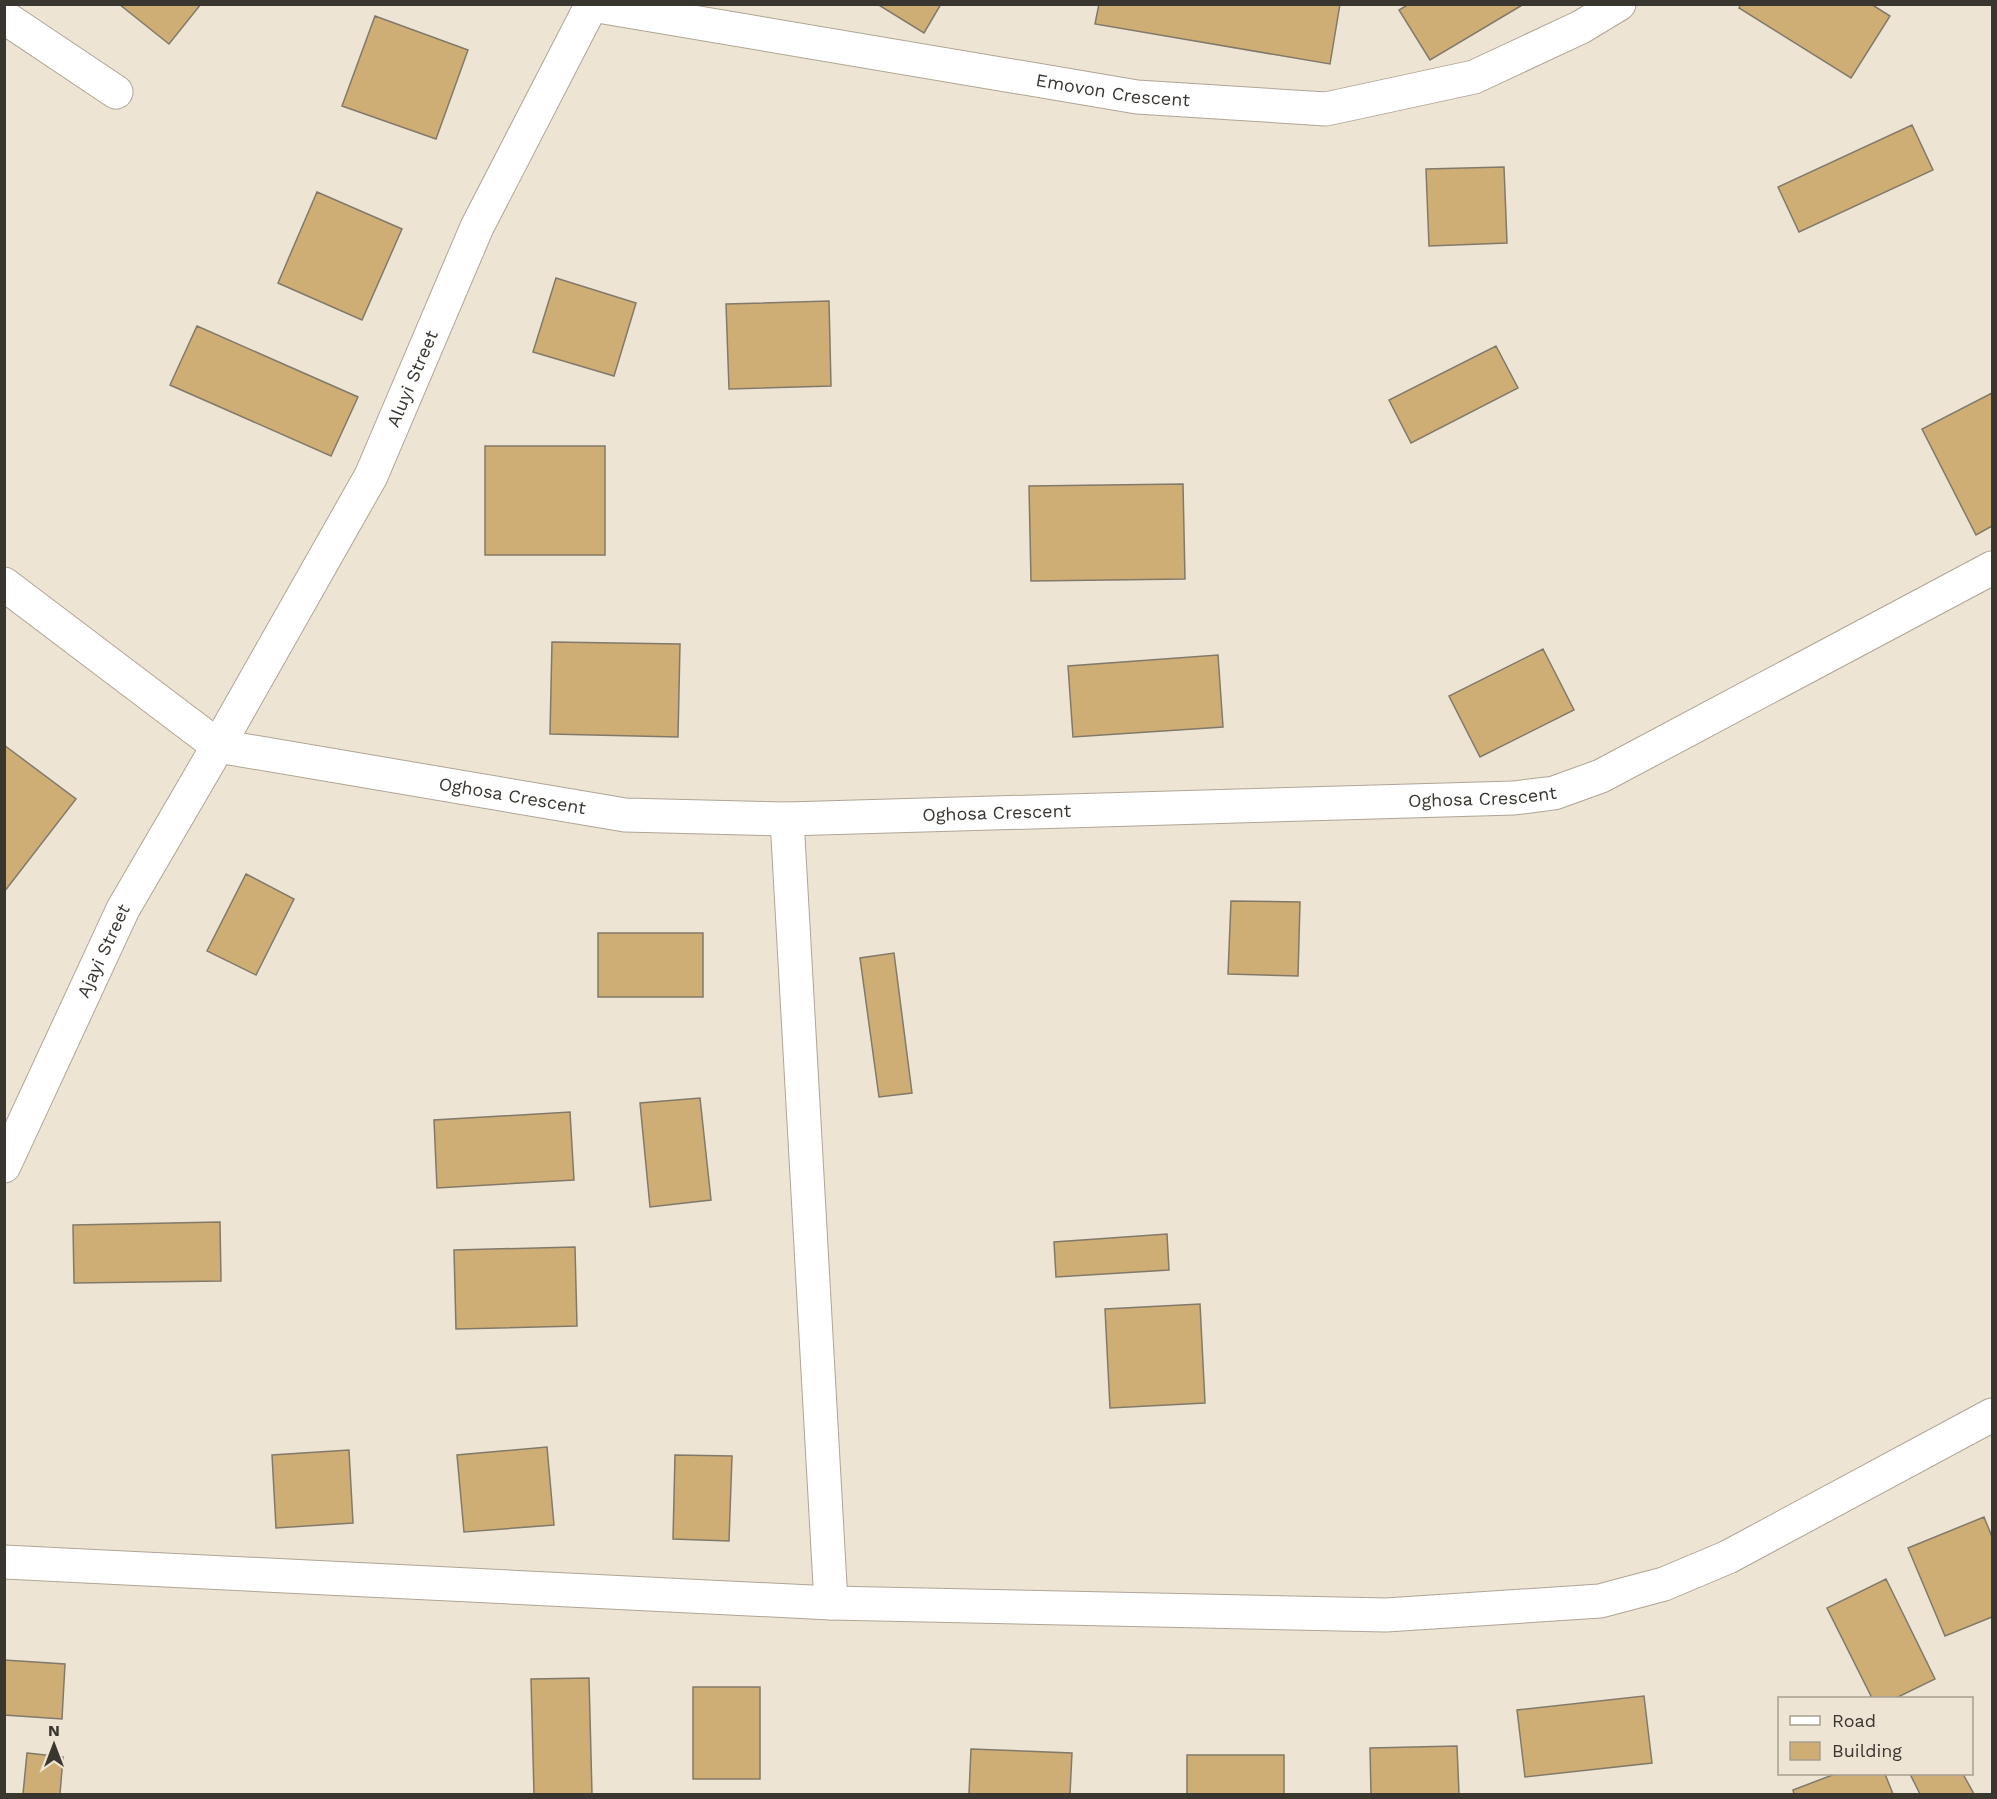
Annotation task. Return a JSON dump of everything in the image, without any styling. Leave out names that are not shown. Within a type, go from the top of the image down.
[{"type":"street","name":"Emovon Crescent","points":[[592,5],[1137,97],[1326,110],[1474,77],[1581,27],[1619,4]]},
{"type":"street","name":"Aluyi Street","points":[[218,746],[371,476],[477,227],[592,5]]},
{"type":"street","points":[[4,17],[116,92]]},
{"type":"street","name":"Oghosa Crescent","points":[[4,584],[218,746],[625,814],[787,819],[1514,798],[1554,793],[1601,776],[1992,568]]},
{"type":"street","name":"Ajayi Street","points":[[4,1166],[123,909],[218,746]]},
{"type":"street","points":[[787,819],[831,1603]]},
{"type":"street","points":[[4,1562],[831,1603],[1386,1615],[1600,1601],[1664,1584],[1728,1557],[1992,1415]]},
{"type":"building","points":[[119,4],[201,4],[169,44]]},
{"type":"building","points":[[877,4],[941,4],[924,33]]},
{"type":"building","points":[[1099,4],[1340,4],[1330,64],[1095,24]]},
{"type":"building","points":[[1409,4],[1524,4],[1430,60],[1399,10]]},
{"type":"building","points":[[1741,4],[1871,4],[1890,16],[1851,78],[1739,8]]},
{"type":"building","points":[[375,16],[468,50],[436,139],[342,106]]},
{"type":"building","points":[[1912,125],[1933,170],[1799,232],[1778,187]]},
{"type":"building","points":[[1504,167],[1507,243],[1429,246],[1426,169]]},
{"type":"building","points":[[317,192],[402,229],[362,320],[278,283]]},
{"type":"building","points":[[556,278],[636,303],[614,376],[533,352]]},
{"type":"building","points":[[829,301],[831,386],[729,389],[726,304]]},
{"type":"building","points":[[197,326],[358,397],[331,456],[170,385]]},
{"type":"building","points":[[1496,346],[1518,388],[1411,443],[1389,400]]},
{"type":"building","points":[[1992,393],[1992,526],[1976,535],[1922,429]]},
{"type":"building","points":[[485,446],[605,446],[605,555],[485,555]]},
{"type":"building","points":[[1183,484],[1185,579],[1031,581],[1029,486]]},
{"type":"building","points":[[552,642],[680,644],[678,737],[550,734]]},
{"type":"building","points":[[1543,649],[1574,710],[1480,757],[1449,696]]},
{"type":"building","points":[[1218,655],[1223,727],[1073,737],[1068,666]]},
{"type":"building","points":[[4,745],[76,799],[4,892]]},
{"type":"building","points":[[246,874],[294,899],[256,975],[207,951]]},
{"type":"building","points":[[1231,901],[1300,902],[1298,976],[1228,974]]},
{"type":"building","points":[[598,933],[703,933],[703,997],[598,997]]},
{"type":"building","points":[[894,953],[912,1093],[879,1097],[860,958]]},
{"type":"building","points":[[700,1098],[711,1200],[650,1207],[640,1103]]},
{"type":"building","points":[[570,1112],[574,1180],[437,1188],[434,1120]]},
{"type":"building","points":[[220,1222],[221,1281],[74,1283],[73,1225]]},
{"type":"building","points":[[1167,1234],[1169,1270],[1056,1277],[1054,1242]]},
{"type":"building","points":[[575,1247],[577,1326],[456,1329],[454,1250]]},
{"type":"building","points":[[1200,1304],[1205,1403],[1110,1408],[1105,1309]]},
{"type":"building","points":[[547,1447],[554,1525],[464,1532],[457,1455]]},
{"type":"building","points":[[349,1450],[353,1523],[276,1528],[272,1455]]},
{"type":"building","points":[[675,1455],[732,1456],[729,1541],[673,1539]]},
{"type":"building","points":[[1984,1517],[1992,1537],[1992,1617],[1945,1636],[1908,1548]]},
{"type":"building","points":[[1886,1579],[1935,1679],[1898,1697],[1872,1697],[1827,1608]]},
{"type":"building","points":[[4,1660],[65,1664],[62,1719],[4,1715]]},
{"type":"building","points":[[589,1678],[592,1794],[534,1794],[531,1679]]},
{"type":"building","points":[[693,1687],[760,1687],[760,1779],[693,1779]]},
{"type":"building","points":[[1644,1696],[1652,1763],[1525,1777],[1517,1710]]},
{"type":"building","points":[[1457,1746],[1459,1794],[1371,1794],[1370,1748]]},
{"type":"building","points":[[971,1749],[1072,1753],[1070,1794],[969,1794]]},
{"type":"building","points":[[27,1753],[63,1757],[60,1794],[23,1794]]},
{"type":"building","points":[[1187,1755],[1284,1755],[1284,1794],[1187,1794]]},
{"type":"building","points":[[1832,1775],[1885,1775],[1893,1794],[1794,1794],[1793,1790]]},
{"type":"building","points":[[1910,1775],[1964,1775],[1974,1794],[1920,1794]]}]
